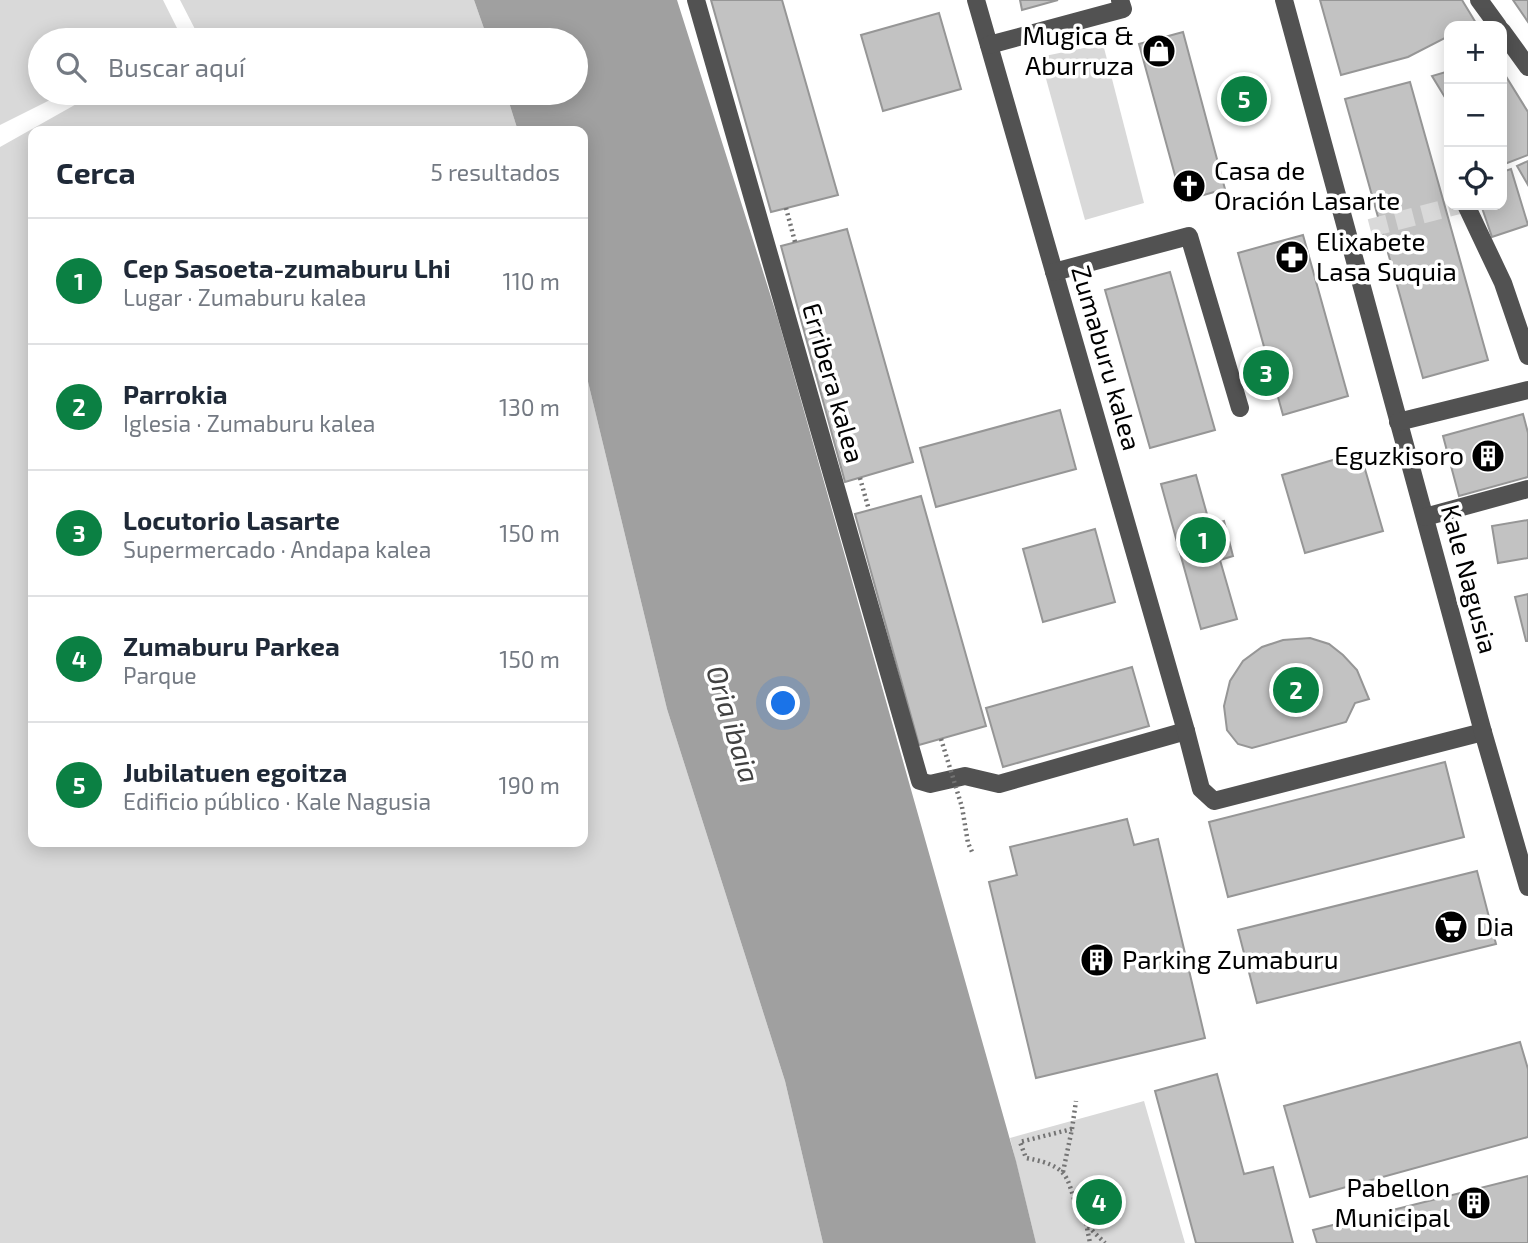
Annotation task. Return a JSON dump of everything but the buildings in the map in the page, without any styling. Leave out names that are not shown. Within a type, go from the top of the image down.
[{"type":"street","name":"Erribera kalea","points":[[696,0],[920,781],[930,784],[965,776],[999,784],[1186,731]]},
{"type":"street","name":"Zumaburu kalea","points":[[976,0],[1186,731],[1200,789],[1214,801],[1483,732]]},
{"type":"street","points":[[989,45],[1123,9],[1120,0]]},
{"type":"street","name":"Kale Nagusia","points":[[1284,0],[1483,732],[1528,887]]},
{"type":"street","points":[[1479,0],[1494,21]]},
{"type":"street","points":[[1507,38],[1528,67]]},
{"type":"street","points":[[1468,210],[1503,283],[1528,356]]},
{"type":"street","points":[[1054,272],[1189,236],[1240,408]]},
{"type":"street","points":[[1398,422],[1528,390]]},
{"type":"street","points":[[1425,517],[1528,489]]},
{"type":"path","points":[[786,208],[796,242]]},
{"type":"path","points":[[860,478],[869,510]]},
{"type":"path","points":[[941,739],[962,807],[968,844],[973,854]]},
{"type":"path","points":[[1063,1172],[1076,1101]]},
{"type":"path","points":[[1072,1129],[1020,1142],[1026,1158],[1049,1162],[1063,1172],[1086,1223],[1090,1243]]},
{"type":"path","points":[[1086,1223],[1105,1243]]},
{"type":"shaded area","points":[[0,0],[163,0],[177,28],[28,28],[28,105],[40,105],[0,125]]},
{"type":"shaded area","points":[[180,0],[474,0],[484,28],[194,28]]},
{"type":"shaded area","points":[[1103,44],[1144,203],[1085,220],[1040,57]]},
{"type":"shaded area","points":[[75,105],[510,105],[516,126],[37,126]]},
{"type":"shaded area","points":[[28,131],[28,847],[588,847],[588,382],[667,709],[785,1081],[823,1243],[0,1243],[0,147]]},
{"type":"shaded area","points":[[1144,1101],[1185,1243],[1036,1243],[1010,1138]]},
{"type":"water","name":"Oria ibaia","points":[[474,0],[677,0],[778,319],[1016,1161],[1036,1243],[823,1243],[785,1081],[667,709],[588,382],[588,126],[516,126],[510,105],[588,105],[588,28],[484,28]]},
{"type":"tunnel","points":[[1370,228],[1444,209]]},
{"type":"place","name":"Mugica & Aburruza","points":[[1159,51]]},
{"type":"place","name":"Jubilatuen egoitza","points":[[1244,99]]},
{"type":"place","name":"Casa de Oración Lasarte","points":[[1189,186]]},
{"type":"place","name":"Elixabete Lasa Suquia","points":[[1292,257]]},
{"type":"place","name":"Locutorio Lasarte","points":[[1266,373]]},
{"type":"place","name":"Eguzkisoro","points":[[1488,456]]},
{"type":"place","name":"Cep Sasoeta-zumaburu Lhi","points":[[1203,540]]},
{"type":"place","name":"Parrokia","points":[[1296,690]]},
{"type":"place","name":"Dia","points":[[1451,927]]},
{"type":"place","name":"Parking Zumaburu","points":[[1097,960]]},
{"type":"place","name":"Zumaburu Parkea","points":[[1099,1202]]},
{"type":"place","name":"Pabellon Municipal","points":[[1474,1203]]}]
